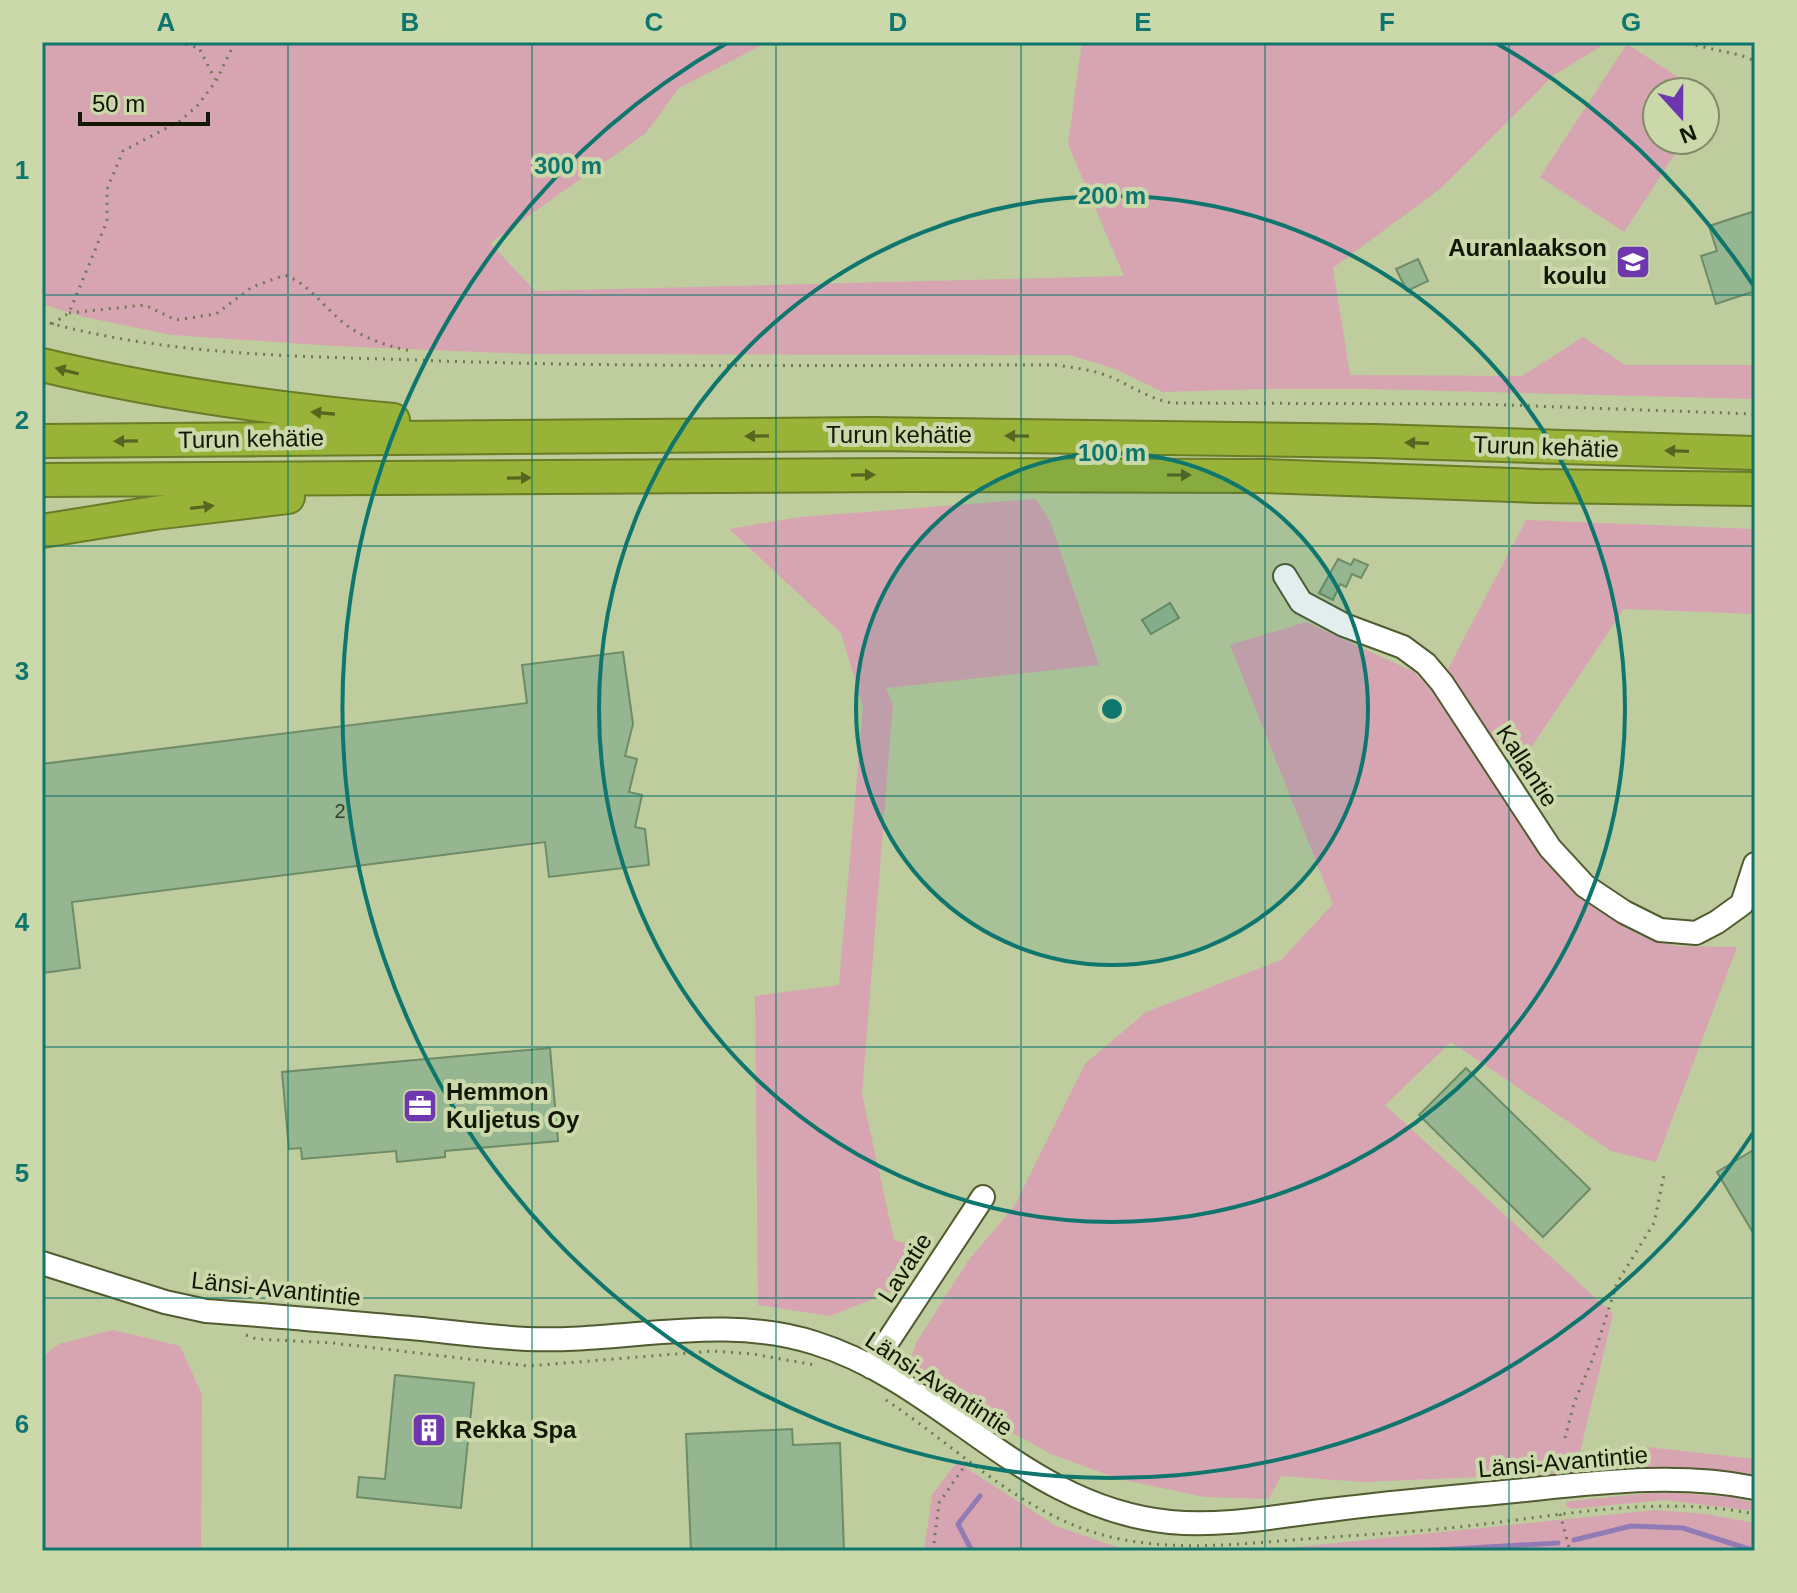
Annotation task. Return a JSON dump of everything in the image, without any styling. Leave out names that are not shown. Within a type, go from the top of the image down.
[{"type":"highway","points":[[42,365],[194,397],[292,411],[624,438]]},
{"type":"highway","name":"Turun kehätie","points":[[42,441],[871,434],[1375,441],[1755,453]]},
{"type":"highway","name":"Turun kehätie","points":[[42,480],[1264,476],[1538,486],[1755,489]]},
{"type":"highway","points":[[42,531],[154,513],[441,479]]},
{"type":"highway","points":[[1538,486],[1755,512]]},
{"type":"street","name":"Kallantie","points":[[1285,576],[1301,602],[1344,625],[1403,647],[1426,664],[1442,683],[1550,848],[1585,886],[1624,912],[1660,930],[1696,933],[1742,904],[1755,864]]},
{"type":"street","name":"Lavatie","points":[[871,1367],[983,1197]]},
{"type":"street","name":"Länsi-Avantintie","points":[[42,1263],[165,1302],[206,1311],[526,1339],[743,1330],[812,1342],[871,1367],[1050,1484],[1092,1504],[1149,1519],[1202,1524],[1229,1522],[1616,1481],[1686,1480],[1755,1488]]},
{"type":"path","points":[[178,42],[199,48],[216,81]]},
{"type":"path","points":[[69,313],[107,221],[107,189],[123,151],[180,121],[198,105],[216,81],[235,42]]},
{"type":"path","points":[[1680,42],[1755,61]]},
{"type":"path","points":[[52,324],[69,313],[145,305],[176,320],[216,314],[252,287],[285,275],[301,281],[341,321],[381,345],[412,351]]},
{"type":"path","points":[[42,321],[94,335],[167,347],[258,355],[557,365],[1057,365],[1086,369],[1110,377],[1155,400],[1172,403],[1477,404],[1755,414]]},
{"type":"path","points":[[1565,1438],[1574,1403],[1593,1358],[1617,1283],[1654,1223],[1664,1175]]},
{"type":"path","points":[[528,1366],[713,1351],[790,1359],[827,1369]]},
{"type":"path","points":[[880,1395],[968,1461],[1039,1508],[1072,1525],[1124,1540],[1206,1547],[1481,1524],[1616,1507],[1678,1507],[1755,1514]]},
{"type":"path","points":[[933,1551],[939,1503],[968,1461]]},
{"type":"path","points":[[1560,1514],[1570,1551]]},
{"type":"shaded area","points":[[42,42],[768,42],[679,88],[646,133],[490,243],[535,291],[1124,276],[1068,144],[1082,42],[1608,42],[1554,75],[1441,188],[1333,268],[1350,375],[1522,376],[1583,337],[1625,365],[1755,365],[1755,399],[1371,389],[1163,392],[1115,369],[1070,355],[531,354],[334,346],[172,335],[84,317],[42,304]]},
{"type":"shaded area","points":[[1627,44],[1676,76],[1641,76],[1641,156],[1674,156],[1624,232],[1540,177]]},
{"type":"shaded area","points":[[1036,499],[1050,521],[1099,665],[886,688],[893,704],[862,1094],[894,1240],[925,1249],[893,1291],[830,1316],[758,1305],[755,996],[839,985],[863,707],[841,633],[729,529],[800,517]]},
{"type":"shaded area","points":[[1526,520],[1755,529],[1755,614],[1624,609],[1518,767],[1476,717],[1447,671]]},
{"type":"shaded area","points":[[1306,622],[1414,672],[1447,706],[1556,870],[1637,934],[1674,946],[1737,947],[1656,1162],[1611,1151],[1451,1042],[1385,1105],[1613,1314],[1579,1456],[1647,1447],[1755,1459],[1755,1479],[1664,1469],[1363,1482],[1281,1476],[1269,1499],[1205,1497],[1119,1479],[1051,1454],[966,1407],[909,1366],[916,1343],[968,1261],[1015,1205],[1085,1064],[1146,1012],[1281,960],[1333,904],[1230,645]]},
{"type":"shaded area","points":[[113,1330],[180,1346],[202,1395],[201,1549],[222,1551],[42,1551],[42,1357],[59,1344]]},
{"type":"shaded area","points":[[957,1462],[1056,1526],[1120,1548],[1145,1551],[924,1551],[932,1495]]},
{"type":"shaded area","points":[[1661,1492],[1730,1497],[1755,1503],[1755,1511],[1664,1500],[1571,1509],[1566,1506],[1571,1501]]},
{"type":"shaded area","points":[[1655,1510],[1706,1514],[1755,1523],[1755,1551],[1562,1551],[1560,1548],[1534,1551],[1258,1551]]},
{"type":"building","points":[[1755,211],[1755,291],[1716,304],[1701,256],[1717,251],[1709,226]]},
{"type":"building","points":[[1418,259],[1428,281],[1407,291],[1396,269]]},
{"type":"building","points":[[1338,559],[1351,565],[1354,559],[1368,565],[1361,578],[1352,574],[1346,587],[1340,584],[1333,600],[1319,593]]},
{"type":"building","points":[[1170,603],[1179,618],[1151,634],[1142,620]]},
{"type":"building","points":[[623,652],[633,724],[625,756],[637,759],[629,792],[642,795],[635,827],[645,829],[649,865],[549,877],[545,842],[72,902],[80,968],[42,973],[42,764],[527,703],[522,665]]},
{"type":"building","name":"Hemmon Kuljetus Oy","points":[[550,1048],[558,1141],[445,1151],[445,1157],[397,1162],[396,1151],[302,1159],[301,1148],[289,1149],[282,1072]]},
{"type":"building","points":[[1466,1068],[1590,1189],[1543,1237],[1419,1115]]},
{"type":"building","points":[[1755,1149],[1755,1236],[1717,1172]]},
{"type":"building","name":"Rekka Spa","points":[[395,1375],[474,1383],[461,1508],[357,1497],[359,1477],[385,1479]]},
{"type":"building","points":[[792,1429],[793,1445],[840,1443],[844,1551],[691,1551],[686,1434]]},
{"type":"waterway","points":[[972,1551],[958,1524],[980,1496]]},
{"type":"waterway","points":[[1574,1540],[1631,1526],[1683,1528],[1755,1551]]},
{"type":"waterway","points":[[1420,1551],[1558,1543]]},
{"type":"place","name":"Auranlaakson koulu","points":[[1633,262]]},
{"type":"place","name":"Hemmon Kuljetus Oy","points":[[420,1106]]},
{"type":"place","name":"Rekka Spa","points":[[429,1430]]}]
